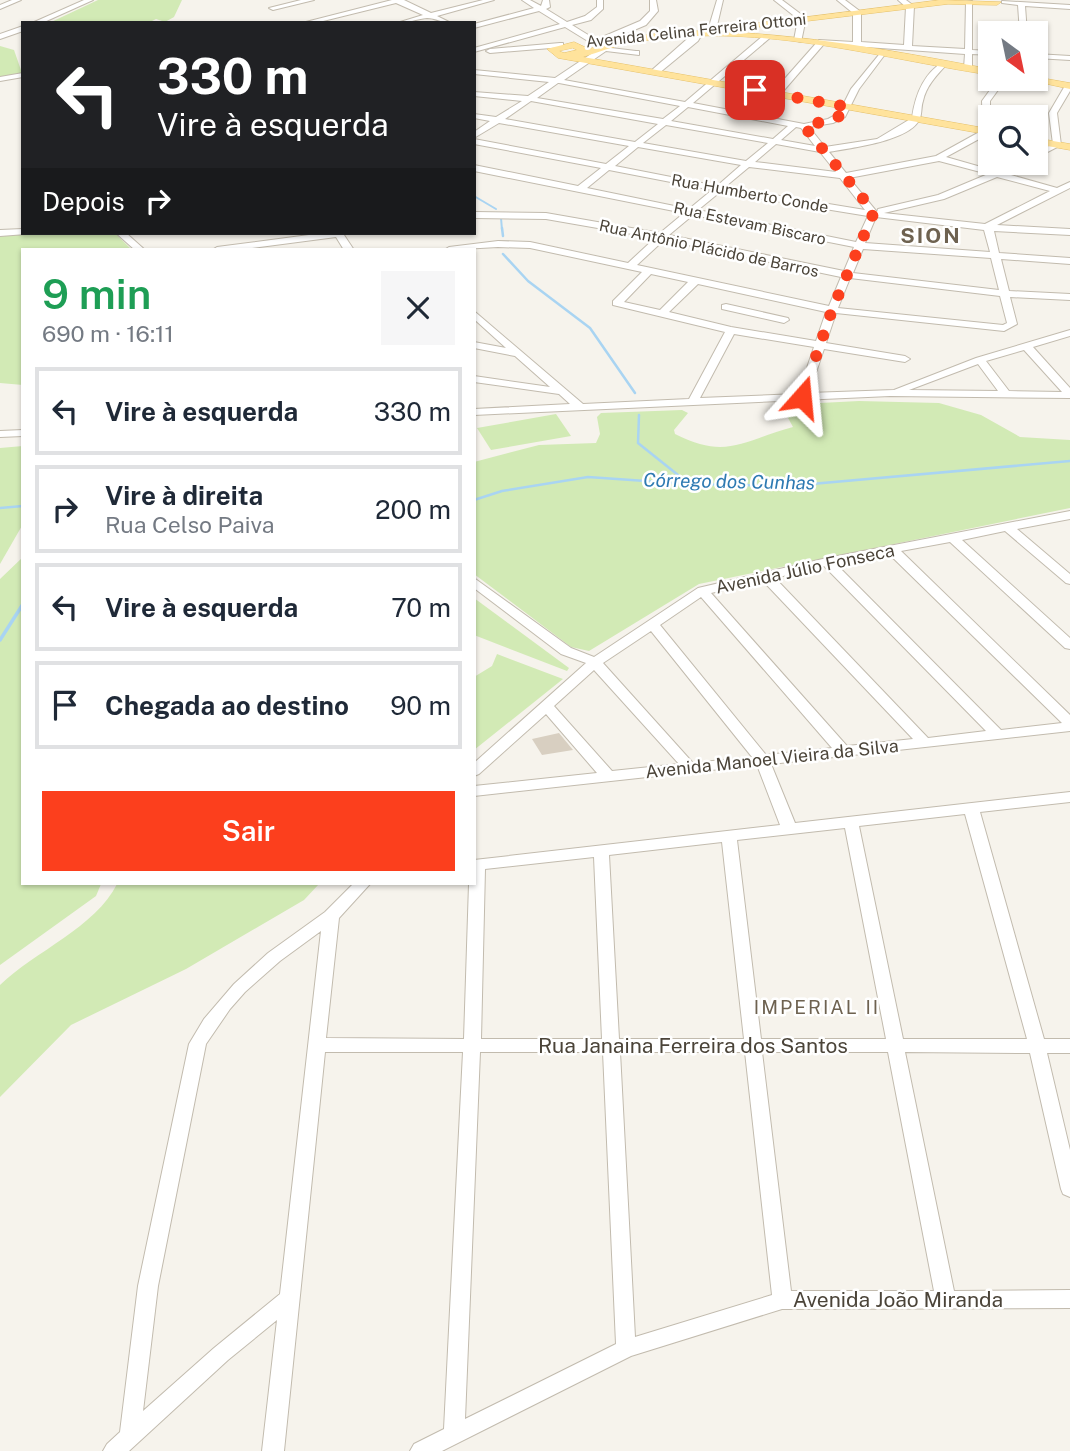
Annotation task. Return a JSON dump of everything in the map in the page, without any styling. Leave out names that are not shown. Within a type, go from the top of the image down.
[{"type":"main road","name":"Avenida Celina Ferreira Ottoni","points":[[701,31],[950,2],[1022,3]]},
{"type":"main road","points":[[586,57],[599,44],[701,31],[822,42],[978,70]]},
{"type":"main road","name":"Avenida Celina Ferreira Ottoni","points":[[562,50],[599,44]]},
{"type":"main road","points":[[562,50],[655,72],[978,129]]},
{"type":"main road","points":[[1048,82],[1069,86]]},
{"type":"main road","points":[[1048,143],[1070,147]]},
{"type":"street","points":[[0,7],[18,0]]},
{"type":"street","points":[[40,21],[90,0]]},
{"type":"street","points":[[283,6],[311,0]]},
{"type":"street","points":[[307,20],[398,0],[444,21]]},
{"type":"street","points":[[408,21],[491,0]]},
{"type":"street","points":[[525,0],[599,44],[636,53]]},
{"type":"street","points":[[476,25],[541,9],[548,6],[546,0]]},
{"type":"street","points":[[476,49],[597,13],[601,8],[600,0]]},
{"type":"street","points":[[599,44],[643,23],[654,11],[653,0]]},
{"type":"street","points":[[655,72],[695,39],[720,0]]},
{"type":"street","points":[[777,0],[802,18],[798,40]]},
{"type":"street","points":[[841,0],[858,12],[857,45]]},
{"type":"street","points":[[901,0],[910,6],[908,48]]},
{"type":"street","points":[[964,1],[968,68]]},
{"type":"street","points":[[1023,21],[1022,3],[1070,7]]},
{"type":"street","points":[[273,18],[273,4],[293,11]]},
{"type":"street","points":[[0,37],[21,29]]},
{"type":"street","points":[[580,189],[661,122],[714,83],[766,37]]},
{"type":"street","points":[[776,94],[822,42],[978,52]]},
{"type":"street","points":[[476,50],[562,50]]},
{"type":"street","points":[[476,72],[559,81],[800,125],[836,119],[848,107],[860,81],[882,53]]},
{"type":"street","points":[[476,138],[559,81],[586,57]]},
{"type":"street","points":[[1048,57],[1070,58]]},
{"type":"street","points":[[476,94],[531,99],[824,150],[890,137],[916,119],[919,98],[928,80],[943,64]]},
{"type":"street","points":[[0,79],[21,75]]},
{"type":"street","points":[[1048,149],[1057,145],[1053,113],[1069,86]]},
{"type":"street","points":[[476,116],[747,164],[846,176],[939,158],[978,137]]},
{"type":"street","points":[[630,267],[773,141],[800,125]]},
{"type":"street","points":[[800,125],[846,176],[874,213]]},
{"type":"street","name":"Rua Humberto Conde","points":[[476,139],[719,187],[874,213],[1070,232]]},
{"type":"street","points":[[939,158],[978,168]]},
{"type":"street","name":"Rua Estevam Biscaro","points":[[476,168],[861,246],[997,258],[1070,261]]},
{"type":"street","points":[[874,213],[941,197],[996,175]]},
{"type":"street","points":[[1003,175],[1070,194]]},
{"type":"street","points":[[471,248],[515,244],[832,310],[1003,328],[1012,324],[988,226],[1070,185]]},
{"type":"street","points":[[802,397],[832,310],[874,213]]},
{"type":"street","name":"Rua Antônio Plácido de Barros","points":[[476,215],[546,216],[847,277],[1070,297]]},
{"type":"street","points":[[0,233],[21,232]]},
{"type":"street","points":[[123,235],[138,248]]},
{"type":"street","points":[[231,248],[325,235]]},
{"type":"street","points":[[649,271],[618,300],[627,306],[731,330],[905,359]]},
{"type":"street","points":[[662,314],[695,281]]},
{"type":"street","points":[[710,325],[741,291]]},
{"type":"street","points":[[726,307],[784,320]]},
{"type":"street","points":[[476,316],[580,407]]},
{"type":"street","points":[[694,401],[731,330]]},
{"type":"street","points":[[890,393],[980,360],[1070,333]]},
{"type":"street","points":[[476,345],[520,353]]},
{"type":"street","points":[[1026,346],[1070,395]]},
{"type":"street","points":[[980,360],[1007,396]]},
{"type":"street","points":[[808,375],[817,386],[838,396]]},
{"type":"street","points":[[476,379],[560,391]]},
{"type":"street","points":[[476,412],[890,393],[1070,395]]},
{"type":"street","points":[[0,434],[21,433]]},
{"type":"street","name":"Avenida Júlio Fonseca","points":[[476,769],[595,662],[702,591],[827,562],[1069,516]]},
{"type":"street","points":[[1006,526],[1070,580]]},
{"type":"street","points":[[953,538],[1070,645]]},
{"type":"street","points":[[893,551],[1070,725]]},
{"type":"street","points":[[827,562],[998,735]]},
{"type":"street","points":[[765,575],[924,742]]},
{"type":"street","points":[[476,584],[566,651],[595,662],[690,768]]},
{"type":"street","points":[[702,591],[843,751]]},
{"type":"street","points":[[652,623],[763,761],[789,828]]},
{"type":"street","points":[[547,707],[608,776]]},
{"type":"street","name":"Avenida Manoel Vieira da Silva","points":[[476,791],[1070,725]]},
{"type":"street","points":[[476,865],[1070,797]]},
{"type":"street","points":[[971,808],[1037,1046],[1070,1189]]},
{"type":"street","points":[[850,822],[946,1301]]},
{"type":"street","points":[[729,835],[782,1300]]},
{"type":"street","points":[[601,849],[626,1349]]},
{"type":"street","points":[[130,1435],[148,1286],[198,1044],[211,1019],[233,993],[274,956],[331,916],[361,885]]},
{"type":"street","points":[[454,1434],[472,1047],[476,885]]},
{"type":"street","points":[[273,1451],[331,916]]},
{"type":"street","name":"Rua Janaina Ferreira dos Santos","points":[[316,1045],[1070,1046]]},
{"type":"street","points":[[114,1451],[221,1354],[290,1298]]},
{"type":"street","name":"Avenida João Miranda","points":[[421,1451],[626,1349],[782,1300],[1070,1299]]},
{"type":"green space","points":[[98,0],[182,0],[174,17],[167,21],[53,21]]},
{"type":"green space","points":[[0,46],[14,50],[21,73],[0,77]]},
{"type":"green space","points":[[0,234],[117,235],[130,248],[21,248],[21,385],[0,383]]},
{"type":"green space","points":[[859,401],[939,403],[981,415],[1020,437],[1070,440],[1070,508],[699,584],[589,651],[571,647],[476,576],[476,461],[539,445],[596,443],[600,434],[597,417],[601,413],[682,410],[688,413],[674,430],[675,434],[708,446],[734,446],[793,427],[781,405]]},
{"type":"green space","points":[[556,414],[571,436],[491,450],[477,428]]},
{"type":"green space","points":[[21,446],[21,527],[0,564],[0,448]]},
{"type":"green space","points":[[21,559],[21,885],[101,885],[96,896],[0,965],[0,579]]},
{"type":"green space","points":[[476,599],[569,668],[567,671],[476,636]]},
{"type":"green space","points":[[497,654],[563,679],[476,748],[476,676],[492,666]]},
{"type":"green space","points":[[116,885],[318,885],[304,900],[186,969],[71,1025],[0,1097],[0,985],[80,926],[107,899]]},
{"type":"building","points":[[559,733],[573,750],[542,755],[532,739]]},
{"type":"waterway","points":[[476,197],[496,209]]},
{"type":"waterway","points":[[501,218],[502,230]]},
{"type":"waterway","points":[[502,228],[503,236]]},
{"type":"waterway","points":[[503,254],[528,281],[590,328],[635,393]]},
{"type":"waterway","points":[[639,415],[638,443],[688,483]]},
{"type":"waterway","name":"Córrego dos Cunhas","points":[[476,499],[502,491],[588,477],[689,484],[789,486],[1070,461]]},
{"type":"waterway","name":"Córrego dos Cunhas","points":[[0,508],[21,506]]},
{"type":"waterway","points":[[0,640],[21,607]]},
{"type":"district","name":"SION","points":[[931,236]]},
{"type":"district","name":"IMPERIAL II","points":[[817,1007]]},
{"type":"route","points":[[755,90],[848,107],[836,119],[804,126],[874,212],[832,310],[802,397]]}]
